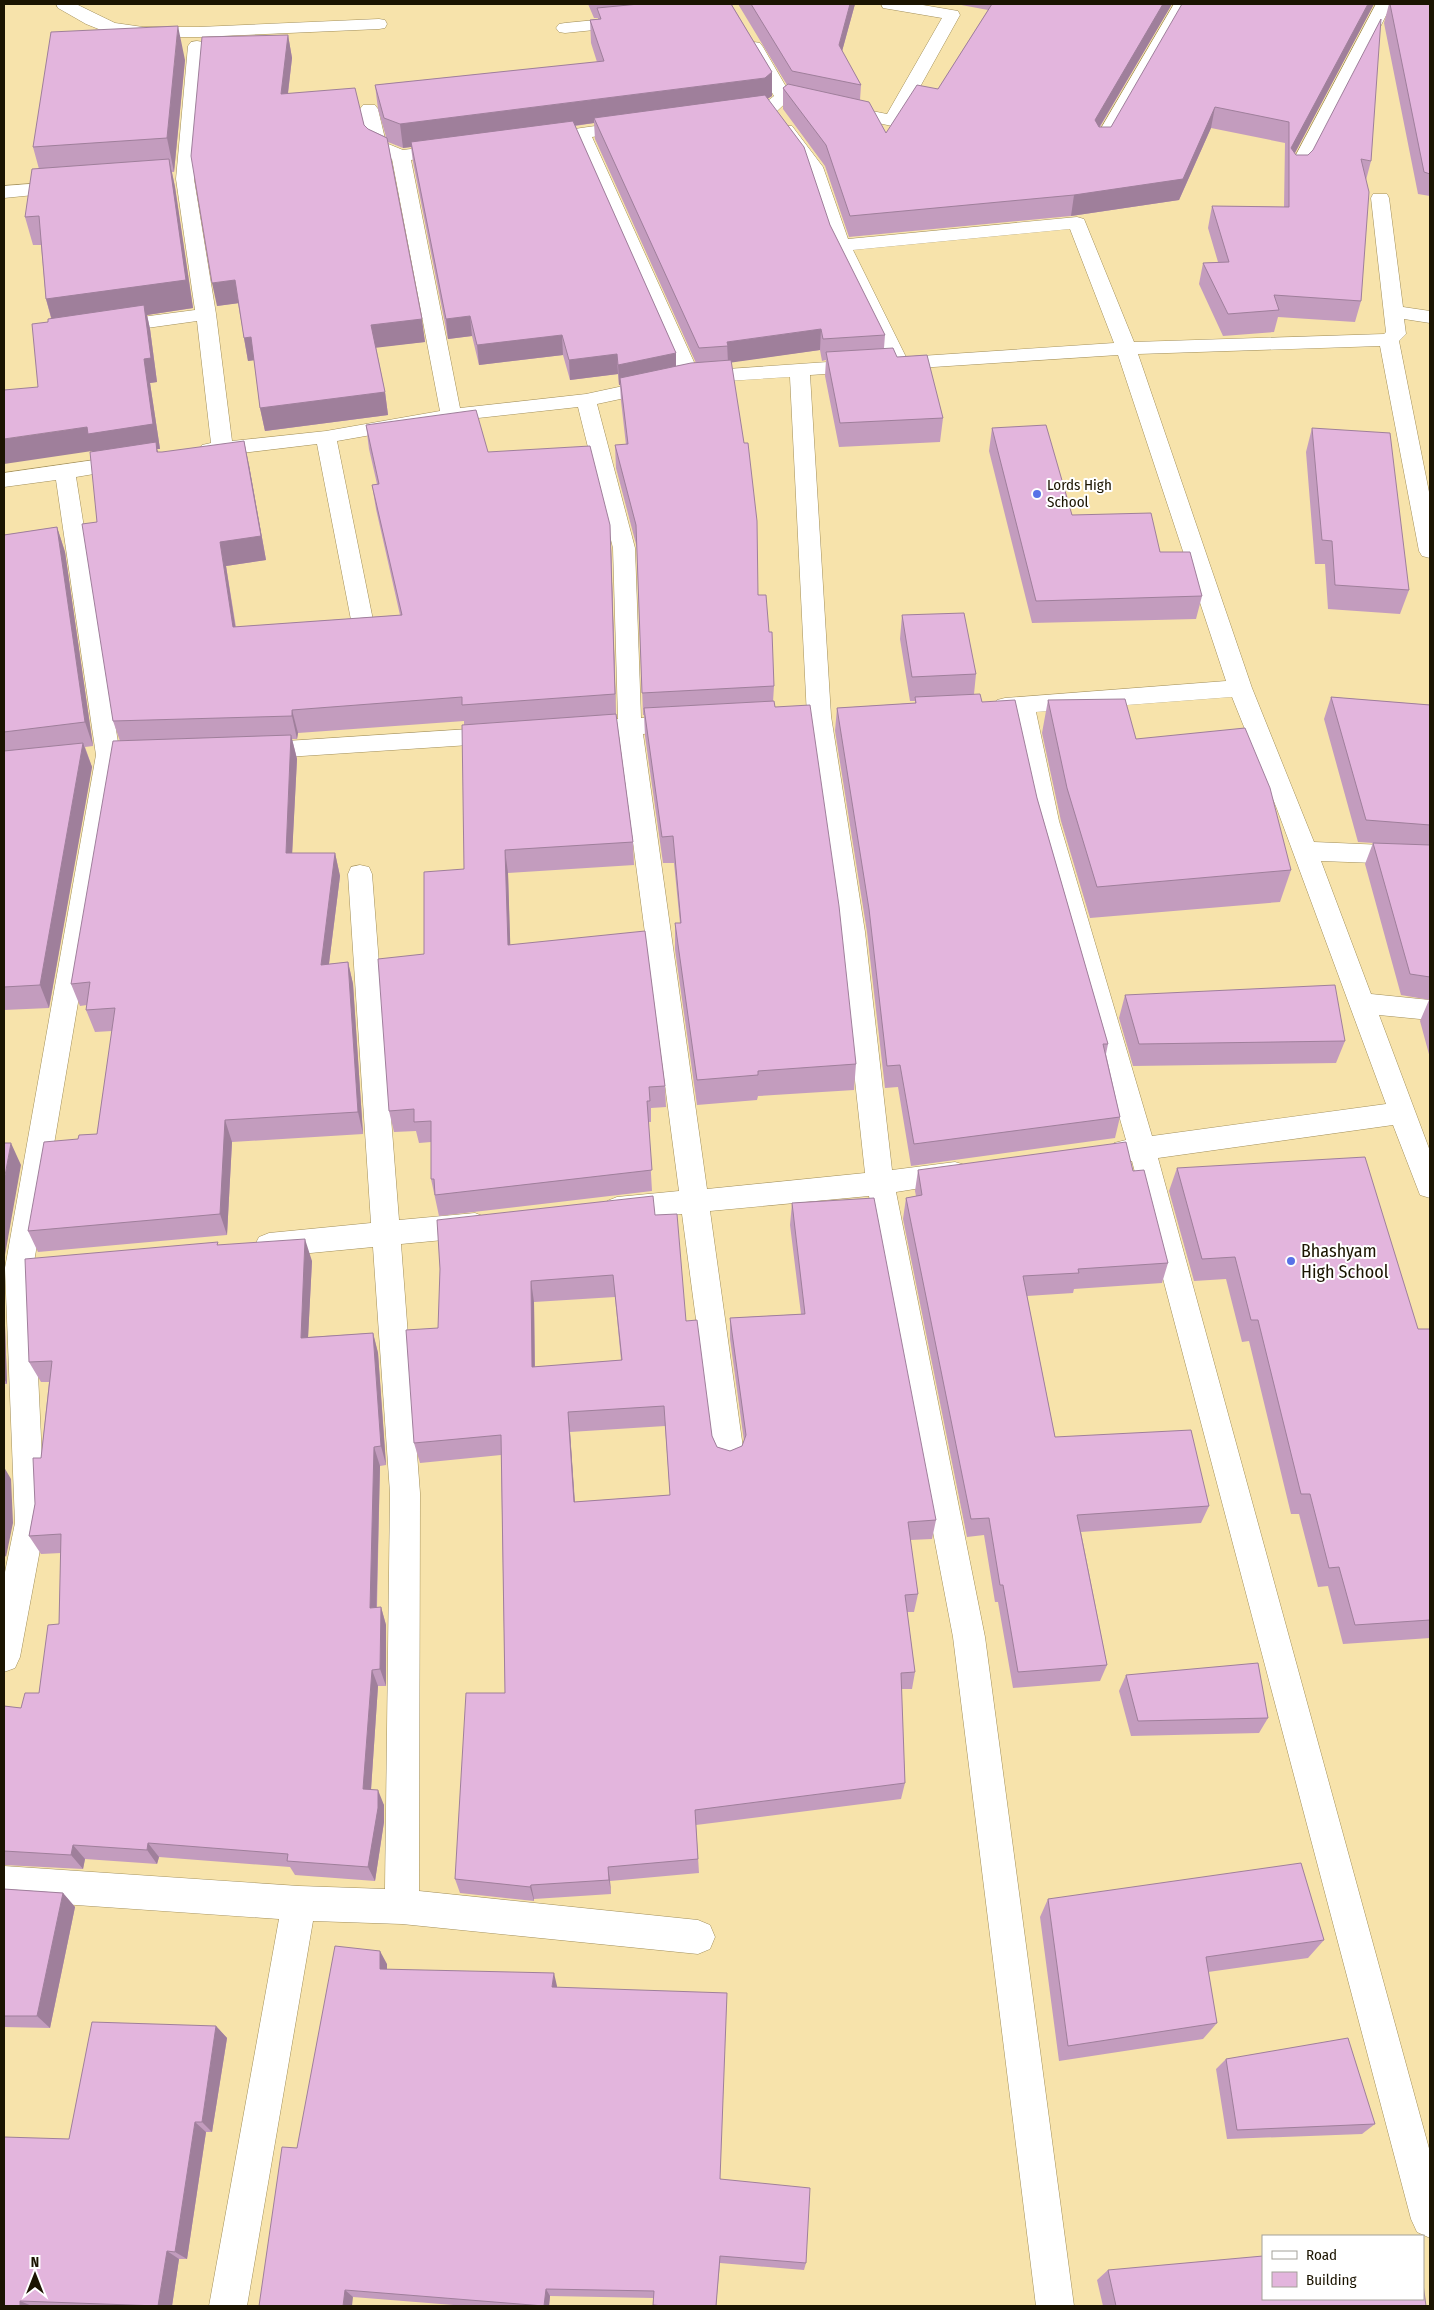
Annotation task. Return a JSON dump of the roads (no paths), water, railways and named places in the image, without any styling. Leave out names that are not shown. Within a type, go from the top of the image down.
[{"type":"street","points":[[64,4],[92,20],[112,28],[198,39],[379,24]]},
{"type":"street","points":[[828,107],[892,121],[956,9],[889,4]]},
{"type":"street","points":[[1102,142],[1182,4]]},
{"type":"street","points":[[1297,170],[1384,4]]},
{"type":"street","points":[[565,28],[644,20]]},
{"type":"street","points":[[742,26],[785,102],[814,167],[841,246],[899,363]]},
{"type":"street","points":[[198,39],[185,179],[206,314],[222,448]]},
{"type":"street","points":[[714,116],[785,102]]},
{"type":"street","points":[[369,109],[378,146],[401,156],[467,147]]},
{"type":"street","points":[[657,123],[571,134],[690,378]]},
{"type":"street","points":[[401,156],[451,415]]},
{"type":"street","points":[[166,180],[185,179]]},
{"type":"street","points":[[4,192],[80,186]]},
{"type":"street","points":[[192,453],[222,448],[326,438],[451,415],[586,400],[690,378],[1126,348],[1389,340],[1396,334],[1380,198]]},
{"type":"street","points":[[841,246],[1078,223],[1126,348],[1240,688],[1305,851],[1430,1187]]},
{"type":"street","points":[[1394,311],[1430,317]]},
{"type":"street","points":[[90,330],[206,314]]},
{"type":"street","points":[[1389,340],[1425,501],[1430,551]]},
{"type":"street","points":[[800,370],[819,716],[852,932],[880,1183],[969,1637],[1055,2306]]},
{"type":"street","points":[[586,400],[624,548],[630,726],[696,1200],[729,1455]]},
{"type":"street","points":[[326,438],[363,626]]},
{"type":"street","points":[[4,480],[153,458]]},
{"type":"street","points":[[4,1657],[30,1523],[12,1269],[108,756],[65,472]]},
{"type":"street","points":[[984,707],[1240,688]]},
{"type":"street","points":[[1023,705],[1047,821],[1142,1149],[1430,2219]]},
{"type":"street","points":[[561,731],[700,722]]},
{"type":"street","points":[[235,751],[323,748],[522,734]]},
{"type":"street","points":[[1305,851],[1430,856]]},
{"type":"street","points":[[360,874],[405,1493],[402,1907]]},
{"type":"street","points":[[1361,1003],[1430,1010]]},
{"type":"street","points":[[1103,1154],[1401,1113]]},
{"type":"street","points":[[590,1212],[880,1183],[977,1170]]},
{"type":"street","points":[[248,1247],[503,1222]]},
{"type":"street","points":[[12,1269],[49,1266]]},
{"type":"street","points":[[4,1883],[299,1904],[402,1907],[698,1937]]},
{"type":"street","points":[[228,2306],[299,1904]]},
{"type":"place","name":"Lords High School","points":[[1037,494]]},
{"type":"place","name":"Bhashyam High School","points":[[1291,1261]]}]
